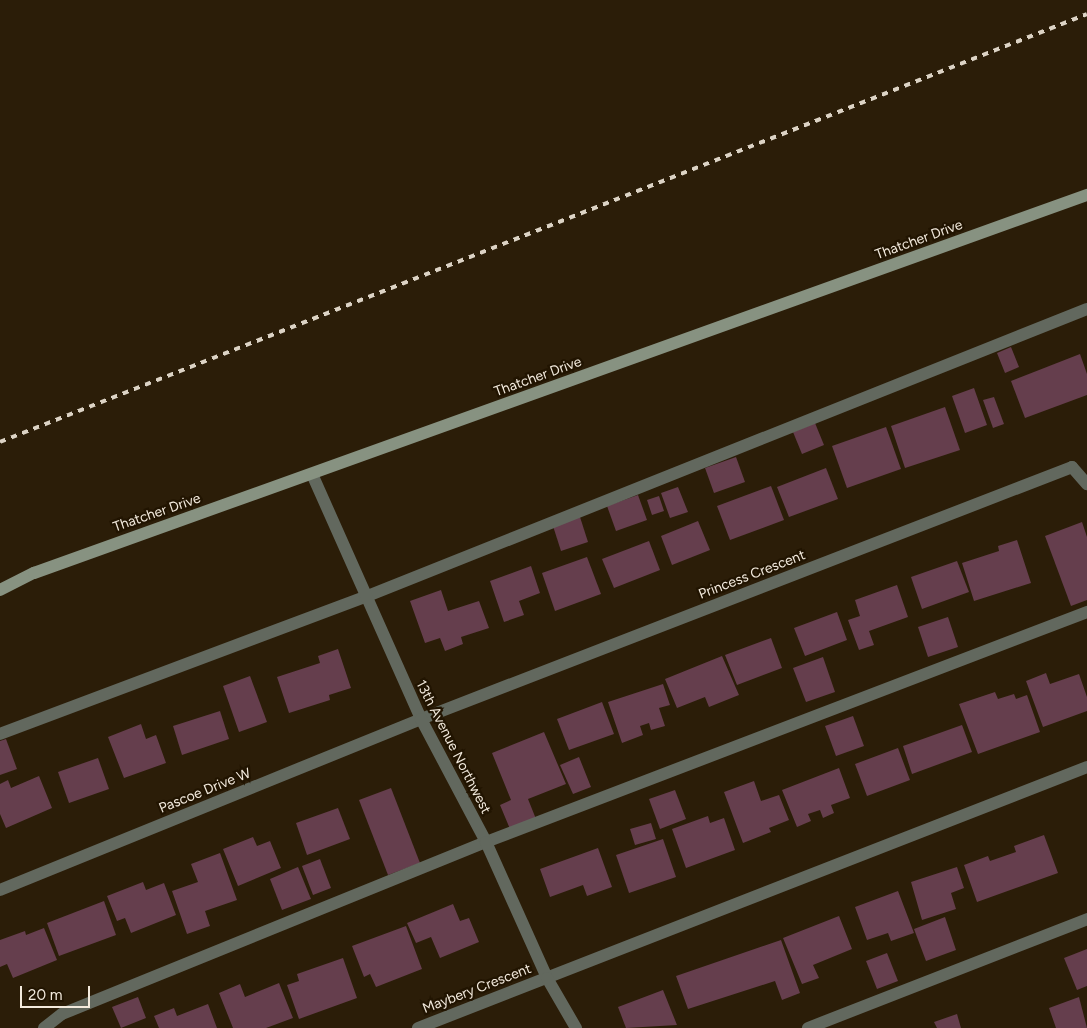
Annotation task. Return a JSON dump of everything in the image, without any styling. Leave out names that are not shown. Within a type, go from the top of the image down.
[{"type":"main road","name":"Thatcher Drive","points":[[0,590],[34,573],[1087,195]]},
{"type":"street","points":[[0,734],[364,597],[1087,309]]},
{"type":"street","name":"Princess Crescent","points":[[421,719],[1072,467],[1087,484]]},
{"type":"street","name":"13th Avenue Northwest","points":[[312,474],[364,597],[421,719],[486,842],[547,978],[576,1028]]},
{"type":"street","points":[[44,1028],[62,1014],[486,842],[1087,612]]},
{"type":"street","name":"Pascoe Drive W","points":[[0,890],[421,719]]},
{"type":"street","points":[[547,978],[1087,767]]},
{"type":"street","points":[[808,1028],[1087,918]]},
{"type":"street","name":"Maybery Crescent","points":[[418,1028],[547,978]]},
{"type":"building","points":[[1011,347],[1019,367],[1005,373],[997,353]]},
{"type":"building","points":[[1080,354],[1087,374],[1087,395],[1025,418],[1011,381]]},
{"type":"building","points":[[974,388],[987,425],[965,433],[952,396]]},
{"type":"building","points":[[994,397],[1004,424],[993,428],[983,400]]},
{"type":"building","points":[[945,407],[960,450],[905,468],[891,426]]},
{"type":"building","points":[[815,423],[824,445],[802,454],[793,432]]},
{"type":"building","points":[[886,427],[901,469],[847,488],[832,446]]},
{"type":"building","points":[[736,457],[745,482],[714,493],[705,468]]},
{"type":"building","points":[[826,468],[838,499],[789,517],[777,487]]},
{"type":"building","points":[[771,486],[784,520],[730,540],[717,506]]},
{"type":"building","points":[[678,487],[688,512],[670,518],[661,493]]},
{"type":"building","points":[[638,495],[647,520],[616,531],[607,506]]},
{"type":"building","points":[[659,496],[664,511],[652,515],[647,500]]},
{"type":"building","points":[[580,517],[588,542],[561,551],[553,526]]},
{"type":"building","points":[[698,521],[710,550],[672,565],[661,536]]},
{"type":"building","points":[[1082,522],[1087,537],[1087,600],[1071,606],[1045,536]]},
{"type":"building","points":[[1017,540],[1031,583],[974,601],[962,563],[999,551],[998,546]]},
{"type":"building","points":[[649,541],[660,570],[614,588],[602,559]]},
{"type":"building","points":[[587,557],[601,594],[555,611],[542,573]]},
{"type":"building","points":[[957,561],[969,592],[922,609],[911,577]]},
{"type":"building","points":[[531,566],[540,593],[519,601],[524,615],[504,622],[490,581]]},
{"type":"building","points":[[897,585],[908,617],[869,631],[874,645],[859,650],[848,620],[860,616],[855,600]]},
{"type":"building","points":[[441,590],[448,611],[479,601],[489,628],[461,637],[463,644],[445,651],[440,638],[425,643],[410,601]]},
{"type":"building","points":[[837,612],[847,640],[805,656],[794,628]]},
{"type":"building","points":[[948,617],[958,647],[928,657],[918,627]]},
{"type":"building","points":[[771,638],[782,668],[737,685],[725,655]]},
{"type":"building","points":[[338,649],[351,688],[329,695],[330,700],[289,713],[277,677],[320,663],[318,656]]},
{"type":"building","points":[[722,656],[739,695],[709,707],[705,697],[677,708],[665,679]]},
{"type":"building","points":[[823,657],[835,692],[806,702],[793,668]]},
{"type":"building","points":[[1046,673],[1050,684],[1079,674],[1087,697],[1087,711],[1043,727],[1026,681]]},
{"type":"building","points":[[250,676],[267,722],[239,732],[223,686]]},
{"type":"building","points":[[663,684],[670,705],[659,708],[665,726],[651,730],[649,723],[640,726],[643,735],[622,743],[608,702]]},
{"type":"building","points":[[995,692],[998,699],[1014,694],[1016,699],[1027,695],[1040,732],[978,754],[959,704]]},
{"type":"building","points":[[602,702],[614,734],[569,750],[557,719]]},
{"type":"building","points":[[220,711],[229,739],[182,755],[173,726]]},
{"type":"building","points":[[853,716],[864,746],[836,756],[825,726]]},
{"type":"building","points":[[141,724],[146,739],[156,735],[166,763],[124,778],[108,737]]},
{"type":"building","points":[[962,725],[972,752],[912,774],[903,746]]},
{"type":"building","points":[[544,732],[566,784],[528,799],[536,819],[510,829],[500,805],[511,800],[492,753]]},
{"type":"building","points":[[6,739],[17,769],[0,775],[0,741]]},
{"type":"building","points":[[898,748],[910,780],[867,796],[855,764]]},
{"type":"building","points":[[579,757],[591,787],[573,794],[560,765]]},
{"type":"building","points":[[98,758],[109,789],[69,803],[58,772]]},
{"type":"building","points":[[839,768],[850,798],[831,805],[834,813],[823,818],[820,810],[808,814],[811,821],[797,827],[782,790]]},
{"type":"building","points":[[39,776],[52,808],[6,828],[0,814],[0,784],[8,780],[11,788]]},
{"type":"building","points":[[754,781],[761,801],[779,795],[789,820],[769,828],[771,832],[743,843],[724,792]]},
{"type":"building","points":[[391,788],[420,863],[388,875],[359,800]]},
{"type":"building","points":[[675,790],[686,819],[660,829],[649,799]]},
{"type":"building","points":[[338,808],[350,839],[307,855],[296,823]]},
{"type":"building","points":[[708,816],[710,823],[724,818],[735,850],[686,868],[672,829]]},
{"type":"building","points":[[651,823],[656,839],[635,845],[630,829]]},
{"type":"building","points":[[1044,835],[1058,873],[977,902],[964,865],[988,856],[990,861],[1016,852],[1014,846]]},
{"type":"building","points":[[253,837],[257,846],[270,841],[281,868],[238,886],[223,849]]},
{"type":"building","points":[[663,839],[676,877],[629,893],[616,855]]},
{"type":"building","points":[[598,848],[612,887],[587,896],[583,885],[550,897],[540,869]]},
{"type":"building","points":[[220,853],[237,900],[205,911],[210,926],[187,934],[172,891],[198,882],[191,864]]},
{"type":"building","points":[[320,859],[331,888],[313,895],[302,866]]},
{"type":"building","points":[[298,867],[311,899],[282,910],[270,879]]},
{"type":"building","points":[[957,867],[964,888],[951,893],[956,909],[922,920],[911,882]]},
{"type":"building","points":[[143,882],[146,890],[164,883],[176,915],[131,933],[125,918],[117,921],[107,896]]},
{"type":"building","points":[[898,891],[914,933],[891,941],[888,933],[867,940],[855,907]]},
{"type":"building","points":[[104,901],[116,935],[59,956],[47,923]]},
{"type":"building","points":[[453,904],[460,921],[469,918],[479,942],[440,958],[431,937],[416,943],[407,923]]},
{"type":"building","points":[[839,916],[852,949],[813,965],[819,978],[802,984],[783,938]]},
{"type":"building","points":[[945,917],[956,950],[926,961],[914,929]]},
{"type":"building","points":[[406,926],[422,969],[376,987],[370,974],[364,977],[352,946]]},
{"type":"building","points":[[44,928],[57,960],[13,978],[7,964],[0,967],[0,940],[25,931],[26,935]]},
{"type":"building","points":[[781,940],[800,993],[782,1000],[775,981],[688,1009],[676,976]]},
{"type":"building","points":[[1087,949],[1087,986],[1077,990],[1064,958]]},
{"type":"building","points":[[887,953],[898,981],[877,989],[866,961]]},
{"type":"building","points":[[343,958],[357,998],[299,1019],[287,985],[299,981],[297,974]]},
{"type":"building","points":[[279,983],[293,1018],[266,1028],[233,1028],[219,993],[240,984],[245,997]]},
{"type":"building","points":[[663,990],[677,1025],[626,1028],[618,1007]]},
{"type":"building","points":[[138,997],[146,1018],[121,1028],[112,1007]]},
{"type":"building","points":[[1079,997],[1087,1028],[1056,1028],[1049,1008]]},
{"type":"building","points":[[208,1004],[217,1028],[159,1028],[154,1016],[174,1008],[177,1016]]},
{"type":"building","points":[[957,1014],[961,1028],[937,1028],[934,1022]]},
{"type":"railway","points":[[0,442],[1087,14]]}]
